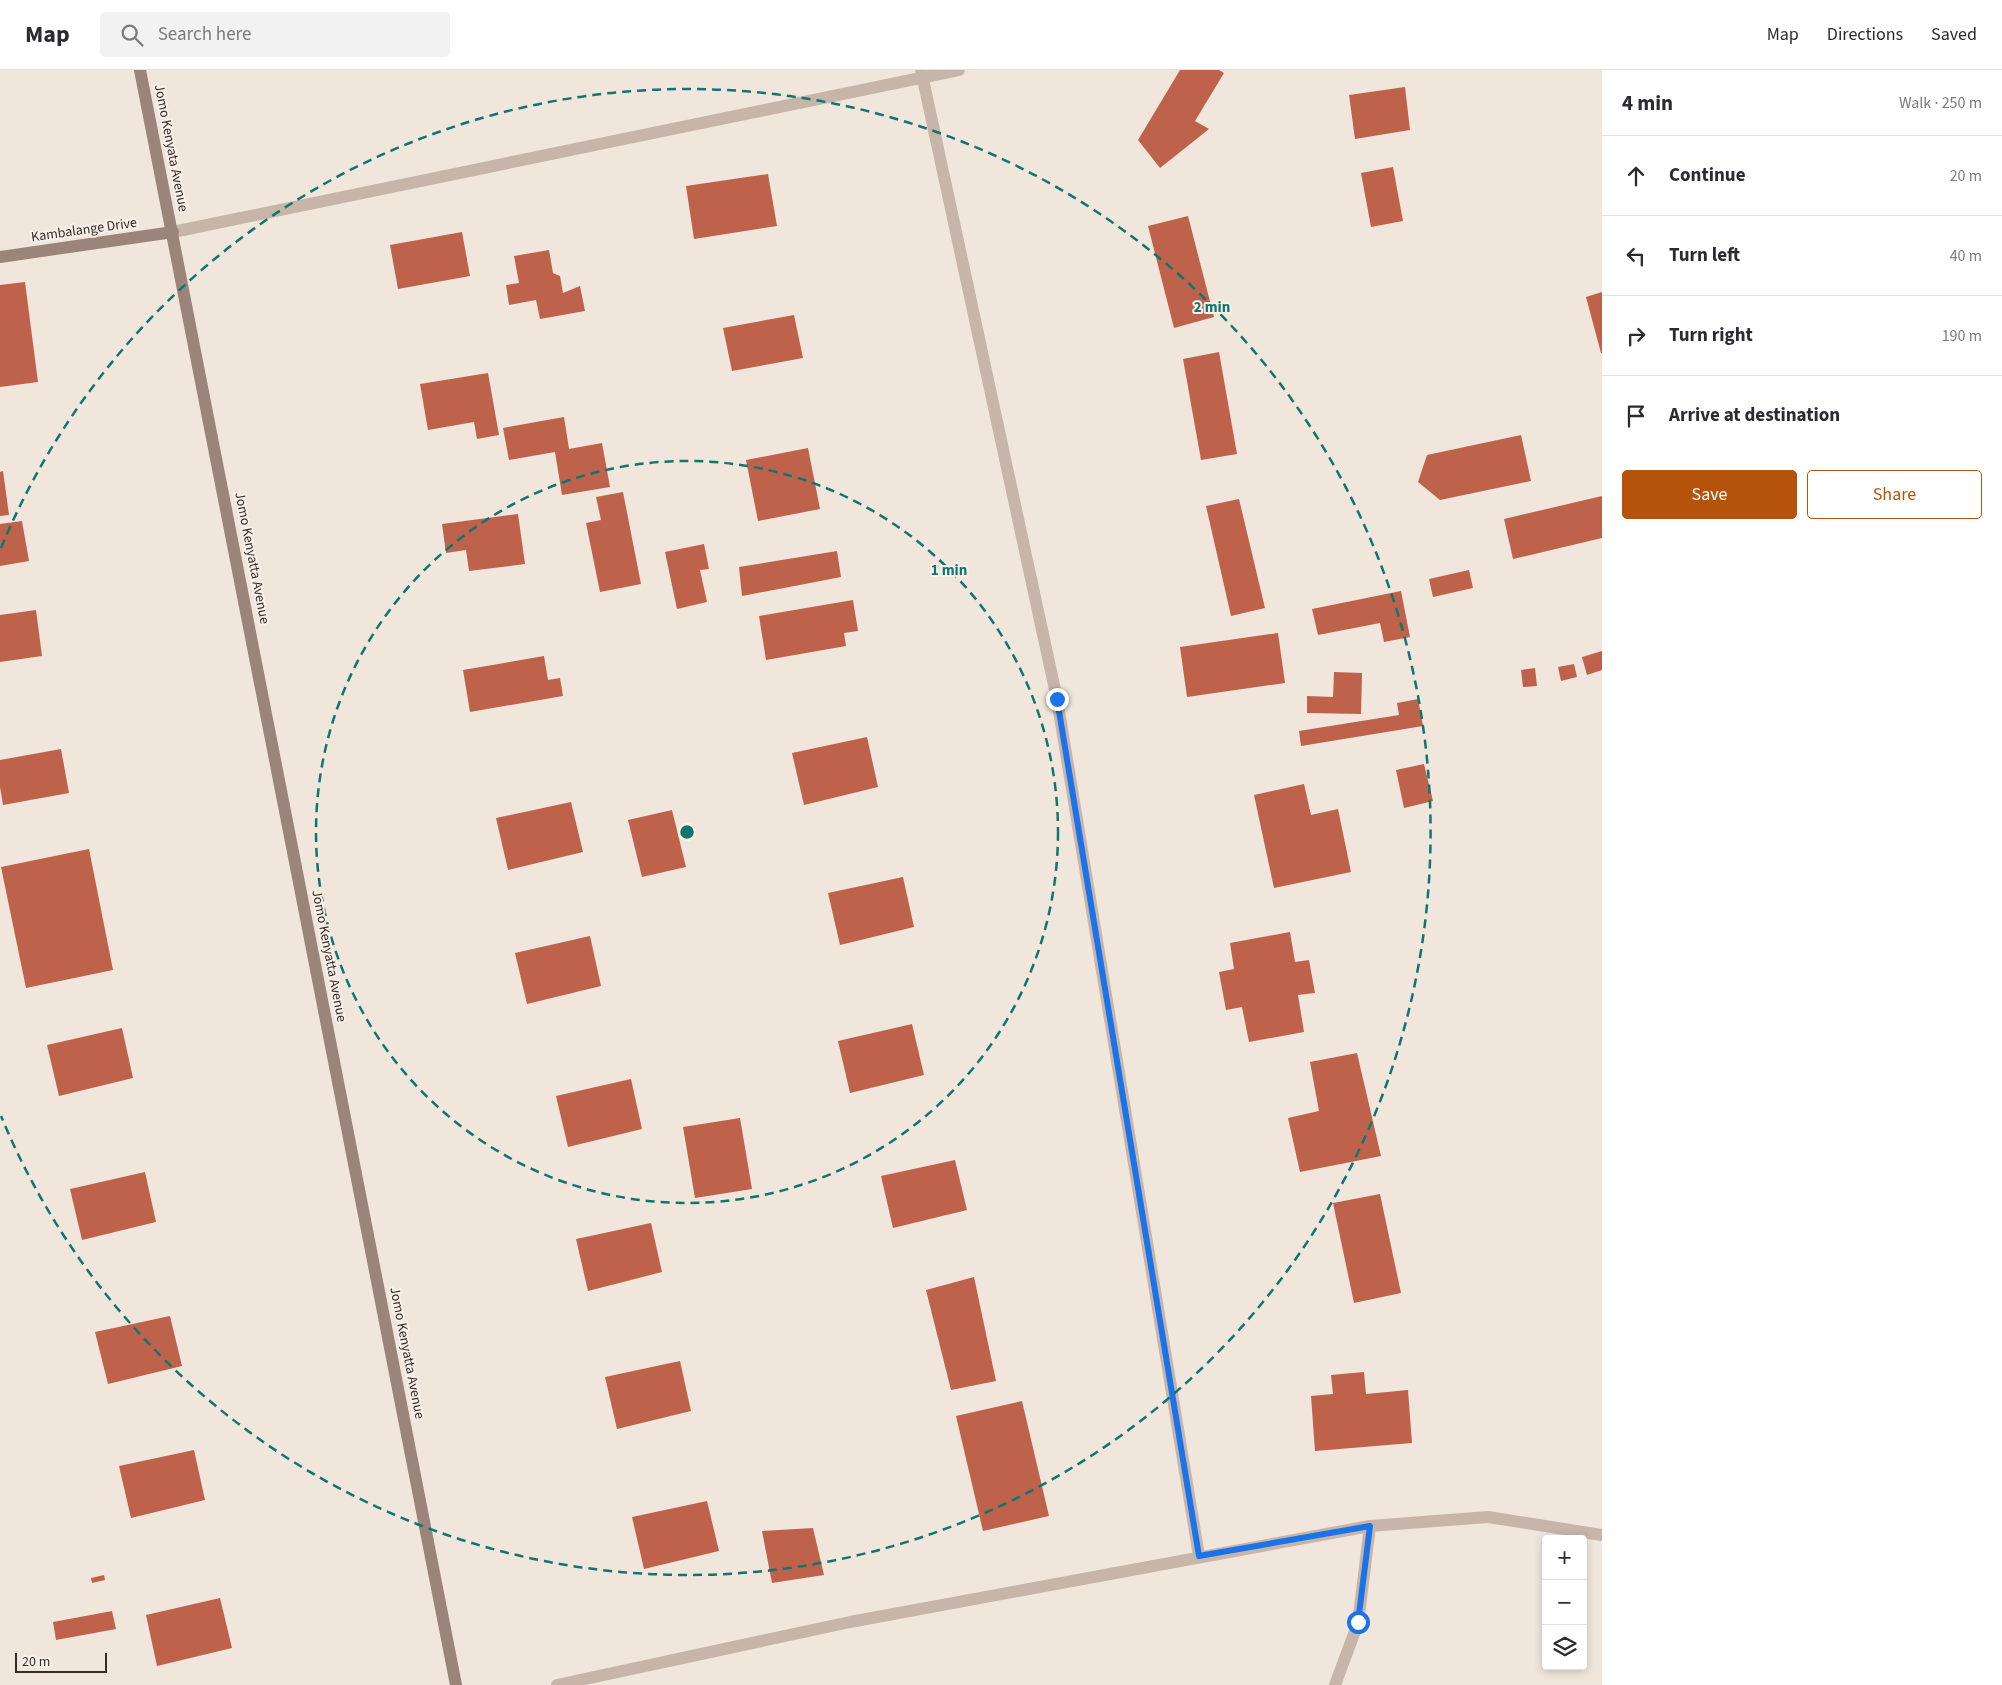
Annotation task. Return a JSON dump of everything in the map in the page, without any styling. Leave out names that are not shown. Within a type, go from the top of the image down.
[{"type":"street","name":"Jomo Kenyata Avenue","points":[[140,70],[173,232]]},
{"type":"street","points":[[173,232],[922,74],[959,70]]},
{"type":"street","points":[[922,74],[1057,699],[1199,1556]]},
{"type":"street","name":"Kambalange Drive","points":[[0,257],[173,232]]},
{"type":"street","name":"Jomo Kenyatta Avenue","points":[[173,232],[456,1685]]},
{"type":"street","points":[[557,1685],[850,1622],[1199,1556],[1370,1526],[1488,1516],[1602,1534]]},
{"type":"street","points":[[1335,1685],[1358,1622],[1370,1526]]},
{"type":"building","points":[[1180,70],[1219,70],[1224,73],[1195,121],[1209,129],[1160,168],[1138,140]]},
{"type":"building","points":[[1405,87],[1410,130],[1355,139],[1349,95]]},
{"type":"building","points":[[1393,167],[1403,221],[1371,227],[1361,173]]},
{"type":"building","points":[[768,174],[777,226],[694,239],[686,186]]},
{"type":"building","points":[[1188,216],[1214,317],[1174,328],[1148,226]]},
{"type":"building","points":[[462,232],[470,276],[398,289],[390,245]]},
{"type":"building","points":[[549,250],[553,273],[560,276],[563,293],[580,286],[585,311],[540,319],[536,300],[509,305],[506,285],[519,283],[514,256]]},
{"type":"building","points":[[25,282],[38,382],[0,387],[0,285]]},
{"type":"building","points":[[1602,292],[1602,353],[1601,353],[1586,297]]},
{"type":"building","points":[[794,315],[803,358],[732,371],[723,328]]},
{"type":"building","points":[[1219,352],[1237,454],[1201,460],[1183,359]]},
{"type":"building","points":[[488,373],[499,435],[477,439],[474,422],[428,430],[420,384]]},
{"type":"building","points":[[564,417],[569,449],[602,443],[610,487],[562,495],[555,452],[509,460],[503,428]]},
{"type":"building","points":[[1521,435],[1531,481],[1440,500],[1418,482],[1427,455]]},
{"type":"building","points":[[808,448],[820,509],[758,521],[746,460]]},
{"type":"building","points":[[3,471],[9,515],[0,516],[0,472]]},
{"type":"building","points":[[623,492],[641,584],[600,592],[586,523],[601,520],[596,497]]},
{"type":"building","points":[[1602,496],[1602,538],[1513,559],[1504,519]]},
{"type":"building","points":[[1239,499],[1265,608],[1231,616],[1206,506]]},
{"type":"building","points":[[518,514],[525,564],[469,571],[466,550],[446,553],[442,524]]},
{"type":"building","points":[[22,521],[29,561],[0,566],[0,524]]},
{"type":"building","points":[[704,544],[709,569],[700,570],[707,602],[677,609],[665,552]]},
{"type":"building","points":[[837,551],[841,577],[742,596],[739,567]]},
{"type":"building","points":[[1469,570],[1473,588],[1433,597],[1429,579]]},
{"type":"building","points":[[1401,591],[1410,637],[1384,642],[1380,623],[1318,635],[1312,609]]},
{"type":"building","points":[[853,600],[858,631],[844,633],[846,646],[766,660],[759,616]]},
{"type":"building","points":[[36,610],[42,656],[0,662],[0,615]]},
{"type":"building","points":[[1278,633],[1285,683],[1187,697],[1180,647]]},
{"type":"building","points":[[1602,651],[1602,670],[1587,675],[1582,657]]},
{"type":"building","points":[[544,656],[548,680],[560,678],[563,696],[470,712],[463,670]]},
{"type":"building","points":[[1574,664],[1577,677],[1561,681],[1558,667]]},
{"type":"building","points":[[1535,668],[1537,686],[1523,687],[1521,670]]},
{"type":"building","points":[[1334,672],[1362,673],[1361,714],[1307,713],[1307,696],[1333,697]]},
{"type":"building","points":[[1418,699],[1423,726],[1301,746],[1299,731],[1399,715],[1397,703]]},
{"type":"building","points":[[867,737],[878,787],[804,805],[792,753]]},
{"type":"building","points":[[61,749],[69,793],[3,805],[0,787],[0,760]]},
{"type":"building","points":[[1424,764],[1433,801],[1404,808],[1396,770]]},
{"type":"building","points":[[1304,784],[1311,815],[1338,809],[1351,872],[1274,888],[1254,795]]},
{"type":"building","points":[[571,802],[583,852],[508,870],[496,818]]},
{"type":"building","points":[[672,810],[686,867],[642,877],[628,820]]},
{"type":"building","points":[[89,849],[113,970],[26,988],[1,867]]},
{"type":"building","points":[[903,877],[914,927],[840,945],[828,893]]},
{"type":"building","points":[[1290,932],[1295,962],[1309,960],[1315,993],[1298,995],[1304,1032],[1249,1042],[1242,1007],[1226,1010],[1219,972],[1234,969],[1230,943]]},
{"type":"building","points":[[590,936],[601,986],[527,1004],[515,953]]},
{"type":"building","points":[[912,1024],[924,1075],[850,1093],[838,1041]]},
{"type":"building","points":[[122,1028],[133,1078],[59,1096],[47,1045]]},
{"type":"building","points":[[1357,1053],[1381,1156],[1300,1172],[1288,1118],[1319,1111],[1310,1062]]},
{"type":"building","points":[[631,1079],[642,1129],[568,1147],[556,1096]]},
{"type":"building","points":[[740,1118],[752,1189],[695,1198],[683,1127]]},
{"type":"building","points":[[955,1160],[967,1210],[893,1228],[881,1176]]},
{"type":"building","points":[[145,1172],[156,1222],[82,1240],[70,1189]]},
{"type":"building","points":[[1380,1194],[1401,1293],[1354,1303],[1333,1203]]},
{"type":"building","points":[[651,1223],[662,1272],[588,1291],[576,1239]]},
{"type":"building","points":[[974,1277],[996,1381],[951,1390],[926,1290]]},
{"type":"building","points":[[170,1316],[182,1366],[108,1384],[95,1332]]},
{"type":"building","points":[[680,1361],[691,1411],[617,1429],[605,1377]]},
{"type":"building","points":[[1364,1372],[1366,1394],[1408,1390],[1412,1443],[1315,1451],[1311,1396],[1333,1394],[1331,1375]]},
{"type":"building","points":[[1022,1401],[1049,1516],[983,1531],[956,1416]]},
{"type":"building","points":[[194,1450],[205,1500],[131,1518],[119,1466]]},
{"type":"building","points":[[707,1501],[719,1551],[644,1569],[632,1517]]},
{"type":"building","points":[[813,1528],[824,1575],[772,1583],[762,1531]]},
{"type":"building","points":[[104,1575],[105,1580],[92,1583],[91,1578]]},
{"type":"building","points":[[220,1598],[232,1648],[157,1666],[146,1615]]},
{"type":"building","points":[[112,1611],[116,1629],[56,1640],[53,1622]]},
{"type":"route","points":[[1057,699],[1199,1556],[1370,1526],[1358,1622]]}]
